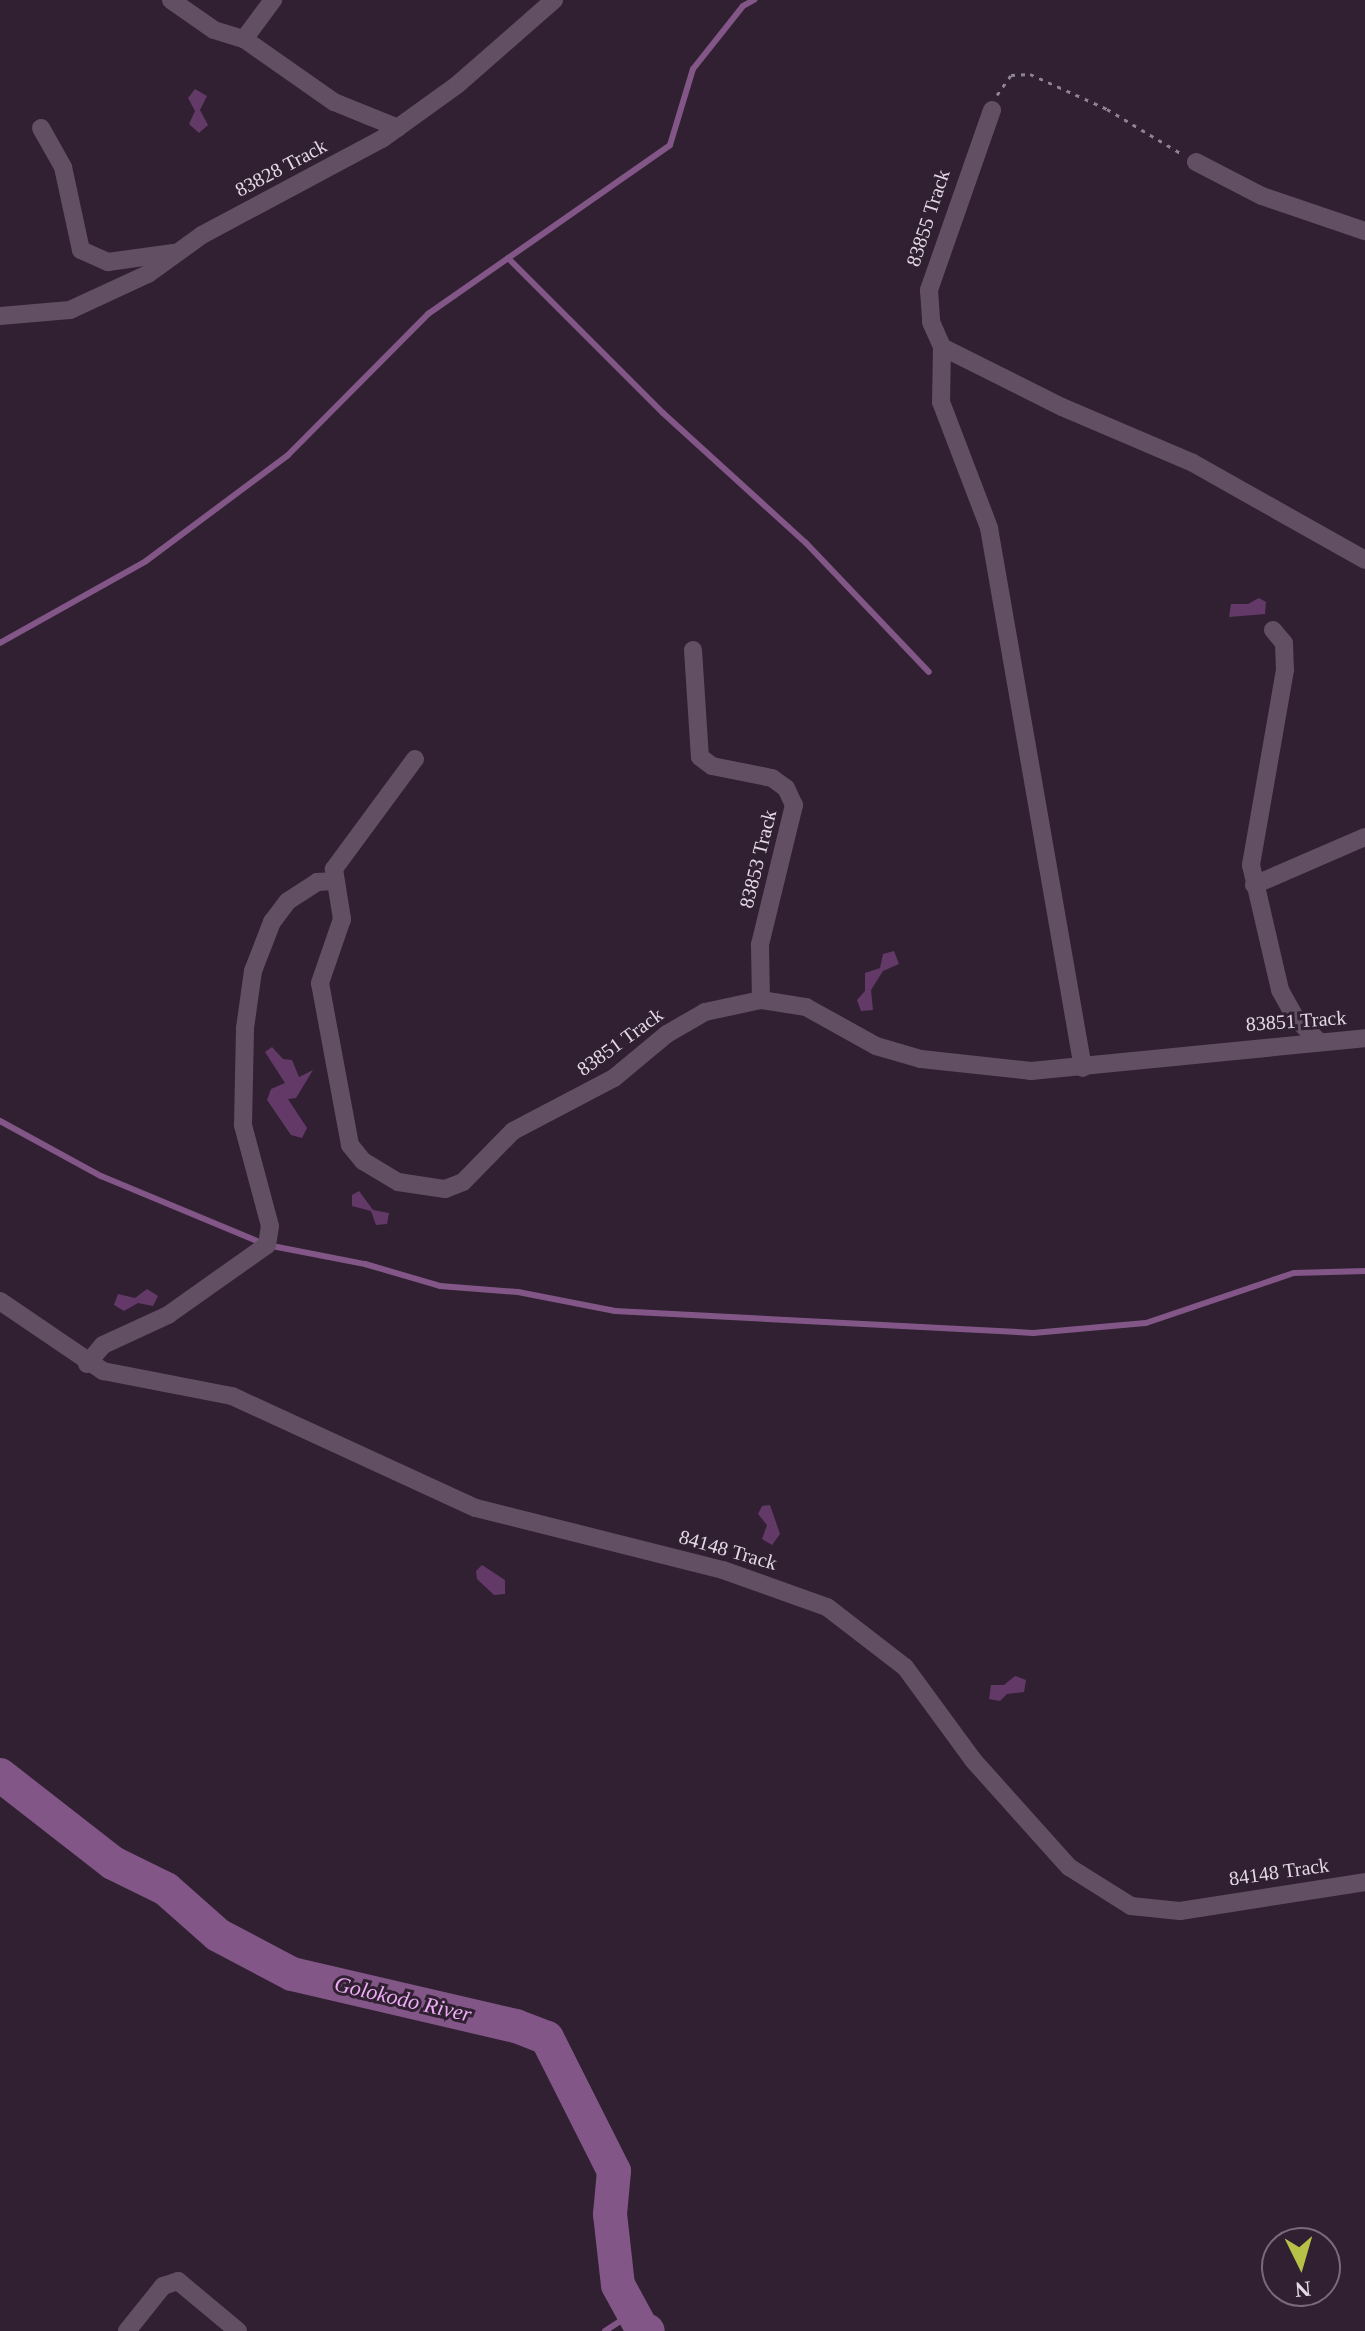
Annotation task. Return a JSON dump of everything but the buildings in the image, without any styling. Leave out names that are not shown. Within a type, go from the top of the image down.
[{"type":"street","points":[[171,0],[214,30],[244,39],[334,102],[398,128]]},
{"type":"street","points":[[244,39],[273,0]]},
{"type":"street","name":"83828 Track","points":[[0,316],[70,310],[122,289],[180,252],[398,128],[468,75],[554,0]]},
{"type":"street","name":"83855 Track","points":[[992,110],[929,290],[931,322],[942,347],[941,402],[983,501],[989,528],[1083,1068]]},
{"type":"street","points":[[41,128],[63,167],[81,250],[108,262],[180,252]]},
{"type":"street","points":[[1196,162],[1262,196],[1365,231]]},
{"type":"street","points":[[942,347],[1062,407],[1193,463],[1365,560]]},
{"type":"street","points":[[1273,630],[1284,643],[1285,670],[1275,744],[1252,846],[1254,885],[1280,990],[1295,1017],[1319,1042]]},
{"type":"street","name":"83853 Track","points":[[693,650],[700,757],[712,766],[772,778],[786,788],[794,805],[760,945],[761,1000]]},
{"type":"street","points":[[87,1364],[103,1345],[168,1315],[267,1245],[270,1226],[243,1125],[245,1028],[253,971],[266,934],[288,901],[317,882],[334,881],[340,854],[415,759]]},
{"type":"street","points":[[1254,885],[1365,837]]},
{"type":"street","name":"83851 Track","points":[[334,881],[342,919],[320,983],[347,1134],[363,1161],[412,1186],[445,1189],[463,1182],[513,1131],[614,1078],[667,1034],[705,1012],[761,1000],[806,1007],[876,1046],[921,1059],[1031,1071],[1083,1068],[1206,1050],[1365,1038]]},
{"type":"street","name":"84148 Track","points":[[0,1301],[87,1364],[129,1379],[188,1384],[247,1401],[476,1508],[723,1570],[827,1607],[905,1667],[973,1760],[1069,1867],[1131,1906],[1180,1911],[1365,1882]]},
{"type":"street","points":[[127,2331],[163,2286],[178,2281],[238,2331]]},
{"type":"path","points":[[992,110],[1002,83],[1011,75],[1030,74],[1127,120],[1196,162]]},
{"type":"waterway","points":[[0,643],[146,561],[288,455],[428,314],[670,145],[693,69],[743,6],[754,0]]},
{"type":"waterway","points":[[508,258],[663,413],[806,543],[929,672]]},
{"type":"waterway","points":[[0,1121],[101,1176],[267,1245],[365,1264],[440,1286],[518,1292],[615,1311],[1033,1333],[1146,1323],[1294,1273],[1365,1271]]},
{"type":"waterway","name":"Golokodo River","points":[[0,1775],[113,1863],[166,1889],[218,1935],[292,1974],[516,2026],[547,2038],[614,2171],[610,2214],[618,2285],[642,2329],[648,2331]]},
{"type":"waterway","points":[[605,2331],[633,2313]]}]
